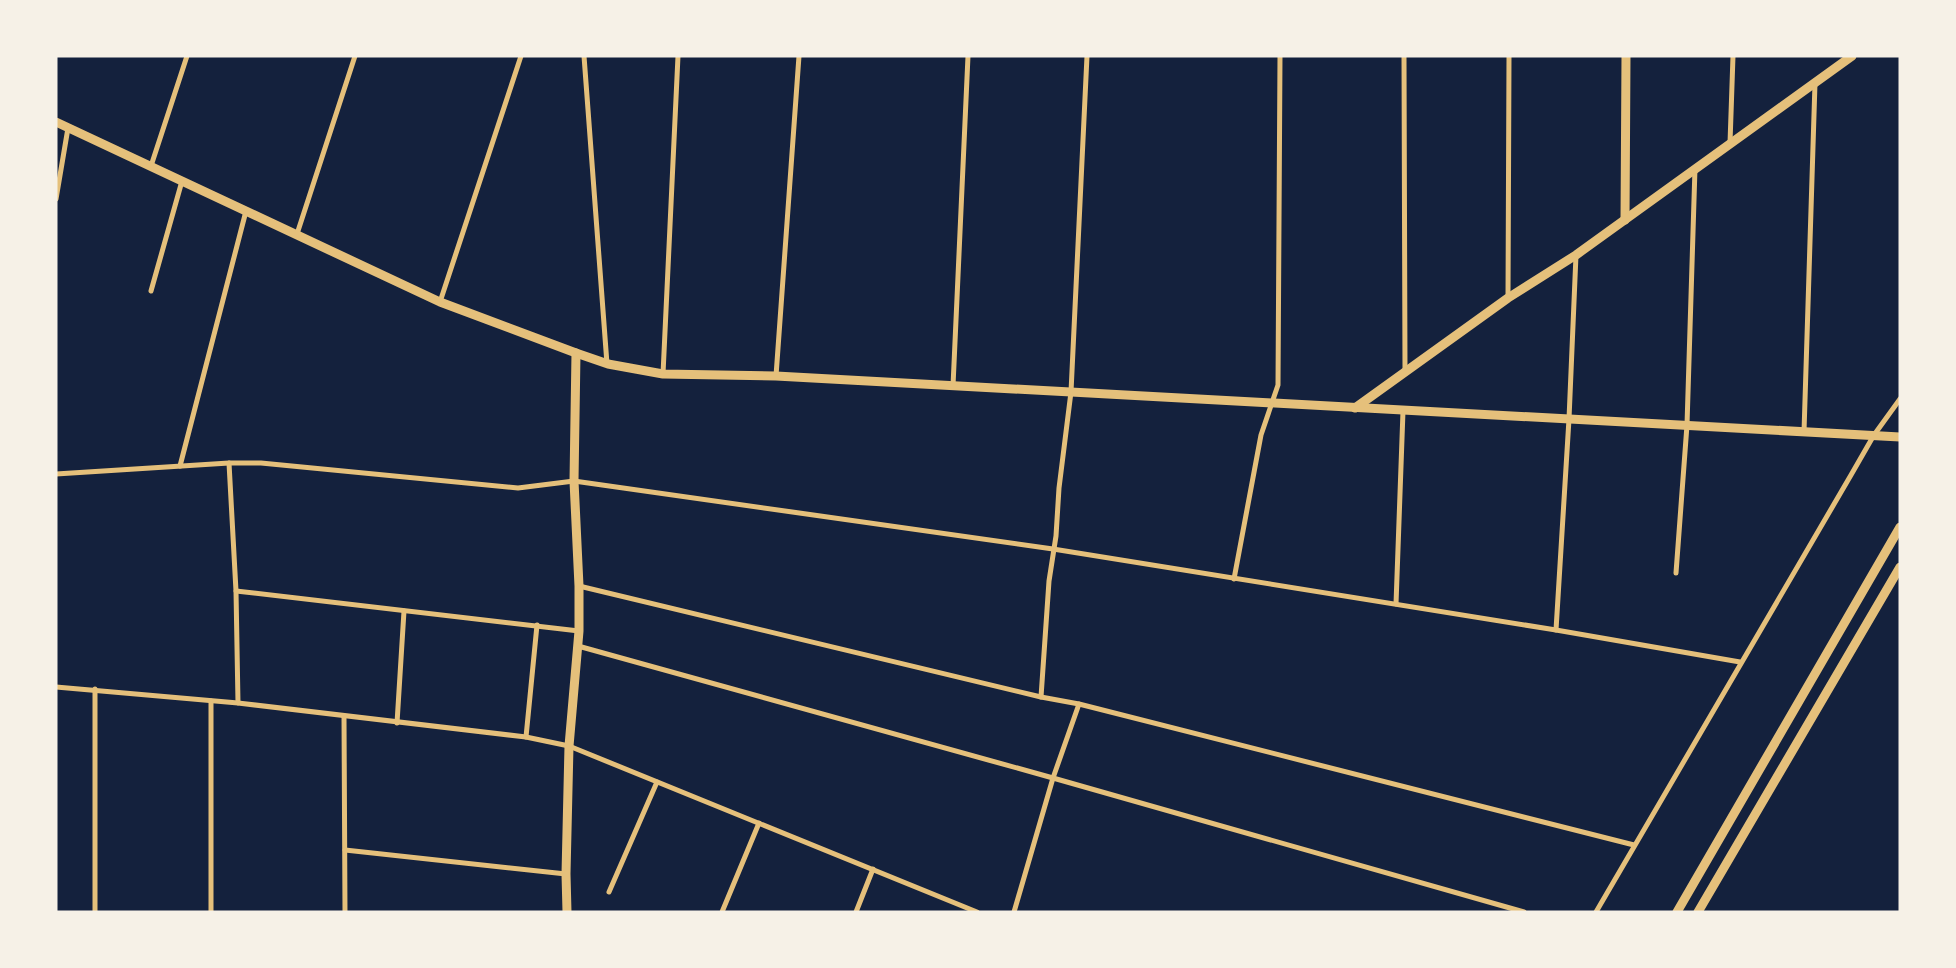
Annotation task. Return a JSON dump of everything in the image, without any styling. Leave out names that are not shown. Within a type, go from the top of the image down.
[{"type":"street","points":[[151,166],[187,56]]},
{"type":"street","points":[[297,234],[355,56]]},
{"type":"street","points":[[440,302],[521,56]]},
{"type":"street","points":[[584,56],[608,364]]},
{"type":"street","points":[[663,374],[678,56]]},
{"type":"street","points":[[776,376],[799,56]]},
{"type":"street","points":[[953,386],[968,56]]},
{"type":"street","points":[[1042,697],[1049,581],[1056,536],[1059,488],[1071,392],[1086,56]]},
{"type":"street","points":[[1234,579],[1260,435],[1278,385],[1280,56]]},
{"type":"street","points":[[1404,56],[1405,372]]},
{"type":"street","points":[[1508,298],[1509,56]]},
{"type":"street","points":[[1624,220],[1626,56]]},
{"type":"street","points":[[1730,143],[1733,56]]},
{"type":"street","points":[[1355,408],[1508,298],[1576,255],[1852,56]]},
{"type":"street","points":[[1804,432],[1815,83]]},
{"type":"street","points":[[56,122],[440,302],[608,364],[663,374],[776,376],[1900,437]]},
{"type":"street","points":[[56,199],[68,128]]},
{"type":"street","points":[[1676,573],[1686,425],[1695,168]]},
{"type":"street","points":[[151,291],[182,180]]},
{"type":"street","points":[[180,466],[246,210]]},
{"type":"street","points":[[1556,630],[1569,419],[1576,255]]},
{"type":"street","points":[[568,912],[566,874],[569,746],[579,631],[574,481],[576,353]]},
{"type":"street","points":[[1596,912],[1874,435],[1900,399]]},
{"type":"street","points":[[1396,604],[1403,411]]},
{"type":"street","points":[[229,463],[236,590],[238,703]]},
{"type":"street","points":[[56,474],[229,463],[261,463],[518,488],[574,481],[1053,549],[1556,630],[1740,662]]},
{"type":"street","points":[[1678,912],[1900,526]]},
{"type":"street","points":[[1698,912],[1900,567]]},
{"type":"street","points":[[579,586],[1042,697],[1079,704],[1634,845]]},
{"type":"street","points":[[236,590],[404,612],[579,631]]},
{"type":"street","points":[[397,723],[404,612]]},
{"type":"street","points":[[526,737],[537,625]]},
{"type":"street","points":[[578,646],[1053,778],[1524,912]]},
{"type":"street","points":[[56,687],[238,703],[526,737],[569,746],[977,912]]},
{"type":"street","points":[[94,912],[95,689]]},
{"type":"street","points":[[211,701],[211,912]]},
{"type":"street","points":[[1014,912],[1053,778],[1079,704]]},
{"type":"street","points":[[344,716],[345,912]]},
{"type":"street","points":[[608,892],[657,782]]},
{"type":"street","points":[[722,912],[759,823]]},
{"type":"street","points":[[345,850],[566,874]]},
{"type":"street","points":[[856,912],[873,869]]}]
